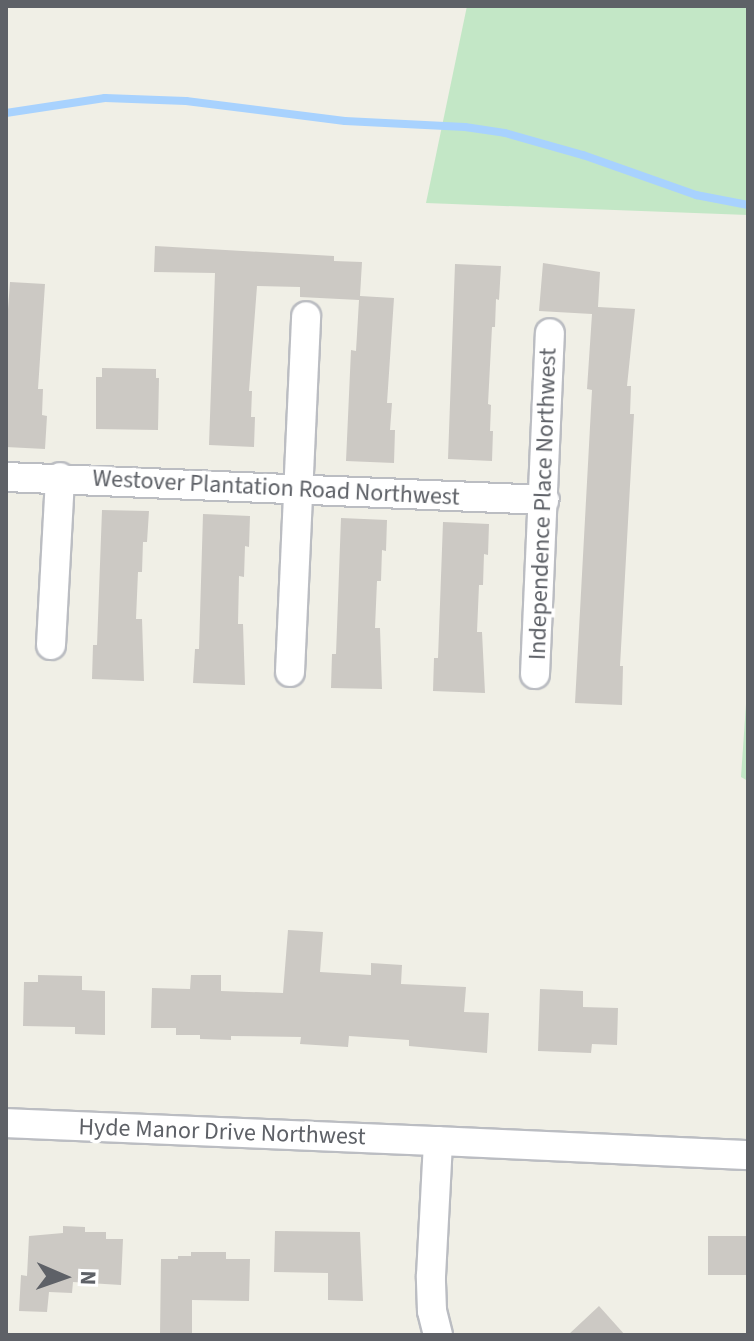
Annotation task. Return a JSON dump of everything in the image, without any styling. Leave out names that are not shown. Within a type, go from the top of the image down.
[{"type":"street","points":[[290,672],[306,316]]},
{"type":"street","name":"Independence Place Northwest","points":[[535,674],[550,333]]},
{"type":"street","name":"Westover Plantation Road Northwest","points":[[6,477],[545,500]]},
{"type":"street","points":[[51,645],[60,477]]},
{"type":"street","name":"Hyde Manor Drive Northwest","points":[[6,1123],[748,1155]]},
{"type":"street","points":[[438,1141],[431,1276],[432,1311],[438,1335]]},
{"type":"green space","points":[[467,6],[748,6],[748,215],[426,203]]},
{"type":"green space","points":[[748,675],[748,781],[741,777]]},
{"type":"building","points":[[155,246],[334,256],[334,261],[362,262],[360,296],[394,298],[387,403],[392,403],[390,430],[395,430],[394,463],[346,461],[351,350],[356,351],[359,300],[300,297],[300,287],[257,286],[249,391],[252,391],[251,417],[255,417],[254,447],[209,445],[215,273],[154,272]]},
{"type":"building","points":[[543,263],[600,272],[598,307],[635,309],[627,386],[631,386],[630,414],[634,414],[620,666],[623,666],[622,705],[575,703],[592,390],[587,389],[592,314],[539,311]]},
{"type":"building","points":[[455,264],[501,266],[499,300],[496,299],[495,327],[492,327],[488,404],[491,405],[490,431],[493,431],[492,461],[448,459]]},
{"type":"building","points":[[10,282],[45,284],[38,389],[43,389],[42,415],[47,416],[45,449],[6,447],[6,336]]},
{"type":"building","points":[[102,368],[156,369],[156,378],[159,378],[158,430],[96,429],[96,377],[102,377]]},
{"type":"building","points":[[102,510],[149,511],[147,542],[143,542],[142,572],[138,572],[136,619],[142,619],[144,681],[92,679],[93,645],[97,645]]},
{"type":"building","points":[[203,514],[250,516],[244,577],[239,576],[238,624],[243,624],[245,685],[193,683],[195,649],[199,649]]},
{"type":"building","points":[[341,518],[387,520],[386,551],[382,550],[381,581],[377,581],[375,628],[380,628],[382,689],[331,688],[332,654],[336,654]]},
{"type":"building","points":[[443,522],[489,524],[488,555],[484,554],[483,585],[479,585],[477,632],[482,632],[485,693],[433,691],[434,658],[438,658]]},
{"type":"building","points":[[288,930],[323,932],[320,972],[371,975],[371,963],[402,965],[401,984],[466,987],[464,1012],[489,1013],[487,1053],[409,1046],[409,1040],[349,1036],[348,1047],[300,1044],[301,1037],[200,1039],[200,1035],[176,1035],[176,1028],[151,1028],[152,988],[190,989],[191,975],[221,975],[221,991],[283,993]]},
{"type":"building","points":[[38,975],[82,976],[82,990],[105,991],[105,1035],[75,1034],[75,1027],[23,1026],[24,982],[38,982]]},
{"type":"building","points":[[540,989],[583,991],[583,1007],[618,1008],[617,1045],[592,1044],[591,1053],[538,1051]]},
{"type":"building","points":[[63,1226],[85,1227],[85,1232],[106,1232],[106,1239],[123,1239],[121,1285],[73,1282],[72,1293],[49,1292],[47,1312],[19,1311],[21,1275],[27,1276],[29,1236],[63,1233]]},
{"type":"building","points":[[275,1231],[360,1232],[363,1301],[328,1300],[328,1273],[274,1272]]},
{"type":"building","points":[[708,1236],[748,1236],[748,1275],[708,1275]]},
{"type":"building","points":[[191,1252],[226,1252],[226,1259],[250,1259],[249,1301],[192,1300],[192,1335],[160,1335],[161,1259],[191,1256]]},
{"type":"building","points":[[599,1306],[625,1335],[568,1335]]},
{"type":"waterway","points":[[6,113],[105,98],[186,101],[345,121],[465,127],[505,133],[583,155],[696,195],[748,205]]}]
